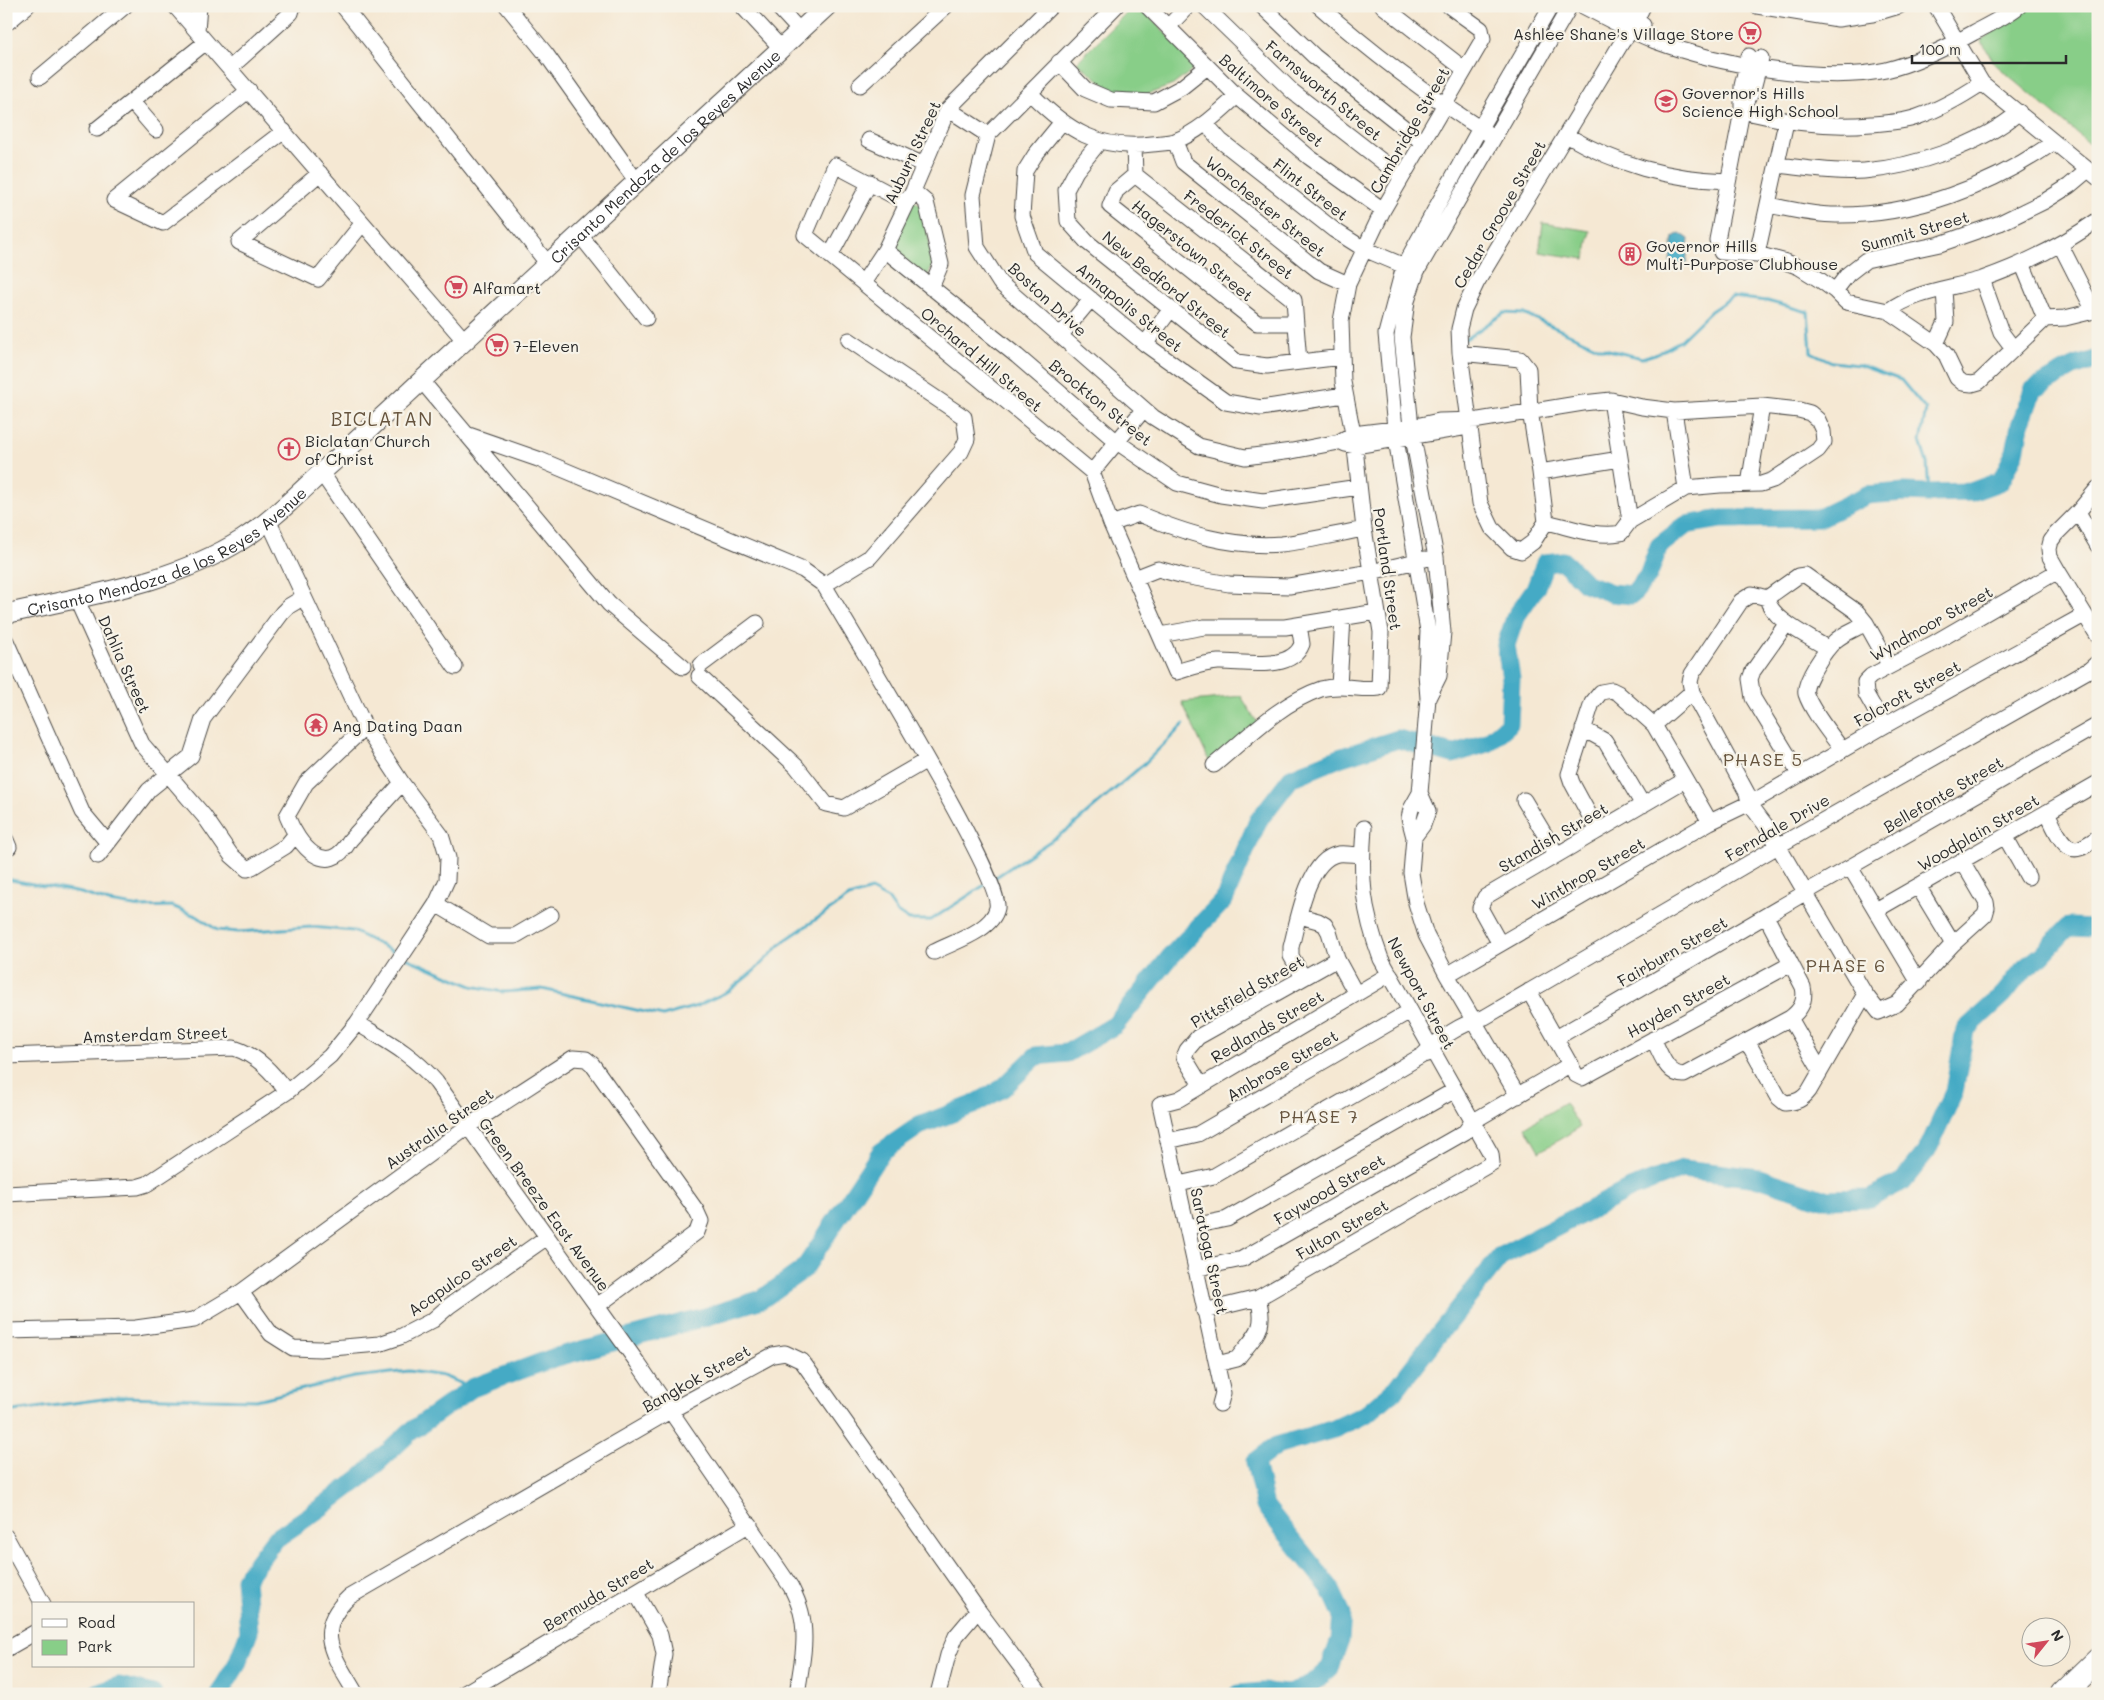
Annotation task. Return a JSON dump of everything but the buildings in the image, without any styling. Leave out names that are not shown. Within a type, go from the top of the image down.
[{"type":"highway","points":[[2062,1694],[2098,1659]]},
{"type":"highway","points":[[2084,1694],[2098,1680]]},
{"type":"main road","name":"Crisanto Mendoza de los Reyes Avenue","points":[[6,614],[144,583],[192,566],[244,538],[268,520],[321,472],[828,6]]},
{"type":"street","points":[[8,22],[27,6]]},
{"type":"street","points":[[40,77],[125,6]]},
{"type":"street","points":[[175,6],[464,340]]},
{"type":"street","points":[[199,6],[201,36]]},
{"type":"street","points":[[230,68],[291,14],[293,6]]},
{"type":"street","points":[[343,6],[548,264]]},
{"type":"street","points":[[507,6],[546,54],[637,182]]},
{"type":"street","points":[[742,6],[781,48]]},
{"type":"street","points":[[777,6],[800,31]]},
{"type":"street","points":[[860,85],[946,6]]},
{"type":"street","name":"Auburn Street","points":[[863,283],[884,250],[910,197],[948,110],[1051,6]]},
{"type":"street","points":[[948,110],[988,135],[1030,94],[1058,62],[1116,6]]},
{"type":"street","name":"Baltimore Street","points":[[1147,6],[1236,96],[1309,157],[1383,210]]},
{"type":"street","points":[[1168,27],[1188,6]]},
{"type":"street","name":"Farnsworth Street","points":[[1204,6],[1293,92],[1402,176]]},
{"type":"street","points":[[1262,6],[1314,56],[1422,142]]},
{"type":"street","points":[[1319,6],[1368,48],[1444,105],[1494,137]]},
{"type":"street","points":[[1383,6],[1464,69]]},
{"type":"street","name":"Cambridge Street","points":[[1342,357],[1341,321],[1348,284],[1383,210],[1483,39],[1481,30],[1449,6]]},
{"type":"street","points":[[1428,698],[1439,676],[1443,632],[1436,557],[1412,432],[1402,337],[1411,268],[1480,128],[1551,6]]},
{"type":"street","points":[[1518,1096],[1479,1022],[1447,975],[1426,935],[1416,903],[1411,873],[1414,837],[1409,818],[1411,809],[1420,791],[1428,698],[1426,674],[1428,631],[1395,434],[1386,334],[1398,282],[1411,268],[1494,137],[1570,6]]},
{"type":"street","points":[[1583,6],[1629,24],[1686,50],[1754,61],[1816,66],[1883,63],[1954,38],[2019,6]]},
{"type":"street","points":[[1610,6],[1629,24]]},
{"type":"street","name":"Cedar Groove Street","points":[[1546,522],[1533,542],[1521,551],[1512,548],[1492,528],[1480,503],[1472,422],[1460,353],[1459,329],[1464,309],[1477,282],[1566,135],[1629,24],[1644,6]]},
{"type":"street","points":[[1757,6],[1838,19],[1872,14],[1899,6]]},
{"type":"street","points":[[1936,6],[1982,83],[2093,174]]},
{"type":"street","points":[[1954,38],[2003,6]]},
{"type":"street","points":[[97,129],[132,102],[201,36]]},
{"type":"street","points":[[1754,61],[1742,86],[1742,111],[1717,240],[1721,252],[1757,254],[1799,267],[1836,291],[1846,302],[1888,311],[1936,344],[1950,360],[1957,378],[1963,383],[1972,384],[1979,382],[2045,319],[2065,318],[2096,311],[2060,244]]},
{"type":"street","points":[[1058,62],[1085,89],[1111,100],[1154,102],[1182,87],[1207,67]]},
{"type":"street","points":[[1742,111],[1786,122],[1840,126],[1886,122],[1916,117],[1959,98],[1982,83]]},
{"type":"street","points":[[249,90],[114,200],[163,223],[284,131]]},
{"type":"street","points":[[1030,94],[1052,115],[1087,137],[1134,146],[1175,141],[1206,124],[1236,96]]},
{"type":"street","points":[[132,102],[156,130]]},
{"type":"street","points":[[1777,165],[1863,171],[1890,167],[1924,159],[1954,148],[2008,121],[2019,112]]},
{"type":"street","name":"Annapolis Street","points":[[1062,122],[1035,155],[1025,171],[1022,216],[1035,253],[1145,344],[1226,402],[1261,408],[1344,395]]},
{"type":"street","points":[[1757,254],[1786,122]]},
{"type":"street","name":"Flint Street","points":[[1206,124],[1221,141],[1334,230],[1364,249],[1411,268]]},
{"type":"street","name":"Boston Drive","points":[[988,135],[973,195],[976,247],[1000,283],[1144,409],[1199,446],[1245,457],[1354,440]]},
{"type":"street","points":[[1566,135],[1601,154],[1648,170],[1690,179],[1728,181]]},
{"type":"street","points":[[869,140],[924,165]]},
{"type":"street","name":"New Bedford Street","points":[[1100,141],[1076,172],[1066,190],[1068,221],[1087,242],[1237,362],[1267,366],[1342,357]]},
{"type":"street","name":"Worchester Street","points":[[1175,141],[1183,162],[1319,271],[1348,284]]},
{"type":"street","points":[[1768,205],[1834,215],[1860,214],[1906,208],[1941,199],[1979,184],[2036,155],[2054,142]]},
{"type":"street","points":[[1134,146],[1135,175]]},
{"type":"street","name":"Orchard Hill Street","points":[[910,197],[870,182],[836,165],[805,235],[1092,472]]},
{"type":"street","points":[[320,173],[238,242],[318,278],[362,224]]},
{"type":"street","name":"Summit Street","points":[[1836,291],[1848,274],[1866,260],[1940,244],[2000,223],[2045,201],[2093,174]]},
{"type":"street","name":"Frederick Street","points":[[1135,175],[1294,300],[1299,362]]},
{"type":"street","name":"Hagerstown Street","points":[[1135,175],[1116,192],[1110,206],[1257,323],[1295,323]]},
{"type":"street","points":[[830,256],[870,182]]},
{"type":"street","points":[[910,197],[926,202],[940,264],[931,288]]},
{"type":"street","points":[[1888,311],[1908,298],[1982,279],[2022,263],[2097,223]]},
{"type":"street","points":[[580,235],[646,318]]},
{"type":"street","name":"Brockton Street","points":[[884,250],[1017,356],[1117,442],[1177,482],[1222,496],[1263,501],[1359,486]]},
{"type":"street","points":[[2022,263],[2045,319]]},
{"type":"street","points":[[1982,279],[2001,332],[2013,348]]},
{"type":"street","points":[[1936,344],[1946,322],[1944,289]]},
{"type":"street","points":[[1060,336],[1091,299]]},
{"type":"street","points":[[1145,344],[1171,309]]},
{"type":"street","points":[[824,585],[870,557],[961,452],[967,439],[964,417],[849,340]]},
{"type":"street","points":[[1354,440],[1412,432],[1530,411],[1611,400],[1642,407],[1674,411],[1762,406],[1800,410],[1818,420],[1823,431],[1824,442],[1818,450],[1774,480],[1760,484],[1686,488],[1630,521],[1621,533],[1604,535],[1573,530],[1546,522],[1530,411],[1528,369],[1524,362],[1520,358],[1460,353]]},
{"type":"street","name":"Portland Street","points":[[1214,765],[1285,707],[1321,689],[1339,686],[1379,688],[1381,632],[1364,529],[1354,440],[1344,395],[1342,357]]},
{"type":"street","points":[[421,380],[608,604],[683,667],[688,660],[692,660],[796,766],[826,804],[844,808],[927,760]]},
{"type":"street","points":[[1611,400],[1630,521]]},
{"type":"street","points":[[1749,484],[1762,406]]},
{"type":"street","points":[[1144,409],[1092,472],[1111,524],[1176,672],[1215,662],[1268,663],[1287,660],[1295,656],[1302,644],[1299,625]]},
{"type":"street","points":[[1674,411],[1686,488]]},
{"type":"street","points":[[466,434],[538,459],[803,570],[824,585],[927,760],[973,844],[997,898],[995,915],[985,927],[934,952]]},
{"type":"street","points":[[1540,472],[1620,459]]},
{"type":"street","points":[[321,472],[455,667]]},
{"type":"street","points":[[2098,488],[2051,541],[2049,549],[2050,557],[2058,572],[2098,636]]},
{"type":"street","points":[[2078,512],[2098,546]]},
{"type":"street","points":[[1111,524],[1140,514],[1184,532],[1236,543],[1272,544],[1364,529]]},
{"type":"street","points":[[6,1194],[137,1187],[147,1184],[287,1092],[330,1056],[357,1023],[436,904],[446,880],[448,858],[441,835],[402,783],[365,727],[268,520]]},
{"type":"street","points":[[1135,578],[1158,569],[1229,584],[1289,586],[1371,572],[1436,557]]},
{"type":"street","name":"Wyndmoor Street","points":[[1884,726],[1864,688],[1865,682],[1870,676],[2058,572]]},
{"type":"street","points":[[1767,598],[1798,576],[1805,575],[1857,612],[1866,623],[1890,666]]},
{"type":"street","points":[[1767,598],[1752,594],[1742,601],[1692,674],[1690,682],[1692,692],[1750,799],[1774,824],[1782,844],[1799,867],[1808,894],[1865,994],[1879,1012],[1897,1004],[1919,983],[1953,944],[1985,915],[1986,902],[1962,861]]},
{"type":"street","points":[[98,856],[149,790],[191,756],[203,719],[282,613],[289,606],[304,597]]},
{"type":"street","name":"Dahlia Street","points":[[76,598],[142,744],[204,816],[230,855],[247,869],[280,850],[296,834]]},
{"type":"street","points":[[1767,598],[1768,605],[1773,612],[1827,648]]},
{"type":"street","points":[[1160,635],[1204,627],[1285,628],[1377,612]]},
{"type":"street","name":"Folcroft Street","points":[[1750,799],[1800,775],[2084,615]]},
{"type":"street","points":[[1339,686],[1344,618]]},
{"type":"street","points":[[700,670],[757,622]]},
{"type":"street","points":[[1787,623],[1753,671],[1750,688],[1753,698],[1800,775]]},
{"type":"street","points":[[1842,750],[1810,703],[1806,692],[1806,684],[1827,648],[1840,637],[1866,623]]},
{"type":"street","points":[[6,641],[82,812],[108,843]]},
{"type":"street","name":"Ferndale Drive","points":[[1179,1184],[1214,1176],[1782,844],[2095,667]]},
{"type":"street","points":[[1598,831],[1569,774],[1592,703],[1601,692],[1612,690],[1618,693],[1654,725],[1710,822]]},
{"type":"street","points":[[1654,725],[1692,692]]},
{"type":"street","name":"Bellefonte Street","points":[[1808,894],[1850,867],[2098,725]]},
{"type":"street","points":[[365,727],[306,784],[287,816],[296,834],[313,855],[323,859],[338,856],[402,783]]},
{"type":"street","points":[[1583,729],[1605,741],[1642,805]]},
{"type":"street","name":"Standish Street","points":[[1500,944],[1480,908],[1484,897],[1686,780]]},
{"type":"street","name":"Woodplain Street","points":[[1876,910],[2098,783]]},
{"type":"street","points":[[1414,837],[1423,825],[1428,811],[1420,791]]},
{"type":"street","name":"Winthrop Street","points":[[1447,975],[1750,799]]},
{"type":"street","points":[[1524,800],[1557,855]]},
{"type":"street","points":[[2047,812],[2066,845],[2072,849],[2080,848],[2098,838]]},
{"type":"street","name":"Newport Street","points":[[1364,828],[1362,856],[1364,899],[1370,931],[1381,959],[1410,1011],[1429,1051],[1455,1090],[1491,1154],[1492,1163]]},
{"type":"street","points":[[2005,836],[2028,877]]},
{"type":"street","points":[[1303,977],[1292,956],[1291,947],[1313,874],[1324,862],[1338,854],[1362,856]]},
{"type":"street","points":[[1850,867],[1919,983]]},
{"type":"street","points":[[1918,886],[1953,944]]},
{"type":"street","name":"Fairburn Street","points":[[1556,1038],[1766,916],[1808,894]]},
{"type":"street","points":[[436,904],[489,936],[515,936],[551,915]]},
{"type":"street","points":[[1300,916],[1325,925],[1330,932],[1337,959],[1356,994]]},
{"type":"street","points":[[1653,1039],[1670,1071],[1676,1075],[1684,1075],[1794,1014],[1805,996],[1803,987],[1766,916]]},
{"type":"street","name":"Pittsfield Street","points":[[1202,1085],[1184,1057],[1187,1050],[1198,1037],[1337,959]]},
{"type":"street","name":"Hayden Street","points":[[1571,1064],[1576,1075],[1582,1078],[1791,964]]},
{"type":"street","name":"Redlands Street","points":[[1160,1104],[1178,1099],[1390,974]]},
{"type":"street","points":[[1529,991],[1571,1064]]},
{"type":"street","points":[[1747,1041],[1779,1098],[1786,1103],[1796,1102],[1803,1099],[1809,1091],[1865,994]]},
{"type":"street","name":"Ambrose Street","points":[[1168,1141],[1198,1134],[1410,1011]]},
{"type":"street","points":[[1794,1014],[1820,1070]]},
{"type":"street","name":"Green Breeze East Avenue","points":[[357,1023],[405,1052],[420,1064],[468,1126],[637,1362],[670,1412]]},
{"type":"street","name":"Amsterdam Street","points":[[6,1056],[234,1048],[248,1053],[262,1062],[287,1092]]},
{"type":"street","name":"Australia Street","points":[[6,1331],[136,1328],[194,1320],[241,1292],[468,1126],[568,1060],[574,1058],[586,1059],[592,1064],[696,1210],[701,1221],[697,1232],[597,1306]]},
{"type":"street","name":"Faywood Street","points":[[1195,1269],[1242,1259],[1465,1132],[1472,1122],[1571,1064]]},
{"type":"street","points":[[1188,1227],[1227,1219],[1455,1090]]},
{"type":"street","name":"Saratoga Street","points":[[1160,1104],[1179,1184],[1195,1269],[1223,1393],[1220,1404]]},
{"type":"street","name":"Fulton Street","points":[[1204,1311],[1258,1298],[1492,1163]]},
{"type":"street","name":"Acapulco Street","points":[[241,1292],[271,1334],[293,1348],[320,1349],[379,1344],[400,1337],[433,1320],[449,1306],[547,1238]]},
{"type":"street","points":[[1216,1364],[1237,1359],[1261,1328],[1263,1315],[1258,1298]]},
{"type":"street","name":"Bangkok Street","points":[[356,1694],[334,1654],[328,1638],[330,1623],[336,1609],[349,1597],[670,1412],[773,1355],[785,1353],[802,1361],[1034,1691]]},
{"type":"street","points":[[670,1412],[750,1524],[791,1587],[801,1612],[804,1632],[804,1651],[797,1694]]},
{"type":"street","name":"Bermuda Street","points":[[462,1694],[750,1524]]},
{"type":"street","points":[[6,1537],[42,1602]]},
{"type":"street","points":[[636,1593],[660,1636],[664,1654],[658,1694]]},
{"type":"street","points":[[938,1694],[948,1656],[956,1636],[978,1610]]},
{"type":"street","points":[[6,1649],[32,1634]]},
{"type":"green space","points":[[1133,6],[1139,6],[1198,66],[1173,85],[1140,97],[1116,94],[1077,62]]},
{"type":"green space","points":[[2029,6],[2098,6],[2098,151],[1995,64],[1981,40]]},
{"type":"green space","points":[[912,200],[922,206],[934,264],[927,276],[892,250]]},
{"type":"green space","points":[[1543,223],[1590,231],[1585,259],[1539,252]]},
{"type":"green space","points":[[1241,696],[1258,724],[1210,763],[1182,702]]},
{"type":"green space","points":[[1565,1103],[1580,1127],[1539,1152],[1525,1127]]},
{"type":"water","points":[[1680,233],[1689,239],[1686,264],[1670,262],[1673,237]]},
{"type":"waterway","points":[[1464,340],[1504,313],[1525,314],[1600,348],[1642,358],[1658,353],[1680,341],[1711,311],[1732,297],[1767,301],[1808,312],[1811,352],[1832,362],[1859,365],[1901,380],[1926,410],[1920,441],[1927,463],[1929,493]]},
{"type":"waterway","points":[[219,1694],[237,1664],[249,1632],[245,1579],[274,1540],[363,1476],[410,1432],[472,1388],[553,1358],[705,1317],[762,1299],[804,1269],[881,1152],[919,1126],[973,1105],[1003,1088],[1036,1056],[1067,1053],[1115,1025],[1171,956],[1224,900],[1258,821],[1291,778],[1339,758],[1398,739],[1453,754],[1487,743],[1509,724],[1511,679],[1506,645],[1515,618],[1536,587],[1545,563],[1563,561],[1585,583],[1611,593],[1632,595],[1648,576],[1659,546],[1686,525],[1721,519],[1819,518],[1867,495],[1904,492],[1971,492],[2001,481],[2015,452],[2020,425],[2033,390],[2073,367],[2098,359]]},
{"type":"waterway","points":[[993,879],[1070,828],[1145,763],[1184,724]]},
{"type":"waterway","points":[[6,879],[81,893],[109,902],[141,907],[172,906],[198,917],[217,930],[238,932],[312,927],[353,931],[398,954]]},
{"type":"waterway","points":[[406,958],[472,986],[503,992],[542,989],[663,1016],[697,1006],[729,991],[754,971],[784,941],[849,897],[871,890],[888,899],[897,912],[909,920],[931,920],[986,884]]},
{"type":"waterway","points":[[1238,1694],[1262,1692],[1289,1694],[1311,1685],[1330,1668],[1340,1640],[1342,1614],[1330,1588],[1265,1506],[1255,1462],[1276,1446],[1334,1429],[1368,1413],[1397,1388],[1501,1256],[1630,1189],[1682,1169],[1759,1178],[1822,1199],[1870,1198],[1903,1181],[1927,1151],[1954,1092],[1965,1030],[2004,994],[2022,971],[2042,955],[2068,927],[2098,928]]},
{"type":"waterway","points":[[6,1412],[118,1397],[256,1400],[355,1377],[409,1371],[443,1376],[472,1388]]},
{"type":"waterway","points":[[96,1694],[119,1686],[153,1694]]},
{"type":"place","name":"Ashlee Shane's Village Store","points":[[1750,33]]},
{"type":"place","name":"Governor's Hills Science High School","points":[[1666,101]]},
{"type":"place","name":"Governor Hills Multi-Purpose Clubhouse","points":[[1630,254]]},
{"type":"place","name":"Alfamart","points":[[456,287]]},
{"type":"place","name":"7-Eleven","points":[[497,345]]},
{"type":"place","name":"Biclatan Church of Christ","points":[[289,449]]},
{"type":"place","name":"Ang Dating Daan","points":[[316,725]]},
{"type":"district","name":"BICLATAN","points":[[382,418]]},
{"type":"district","name":"PHASE 5","points":[[1763,759]]},
{"type":"district","name":"PHASE 6","points":[[1846,965]]},
{"type":"district","name":"PHASE 7","points":[[1319,1116]]}]
